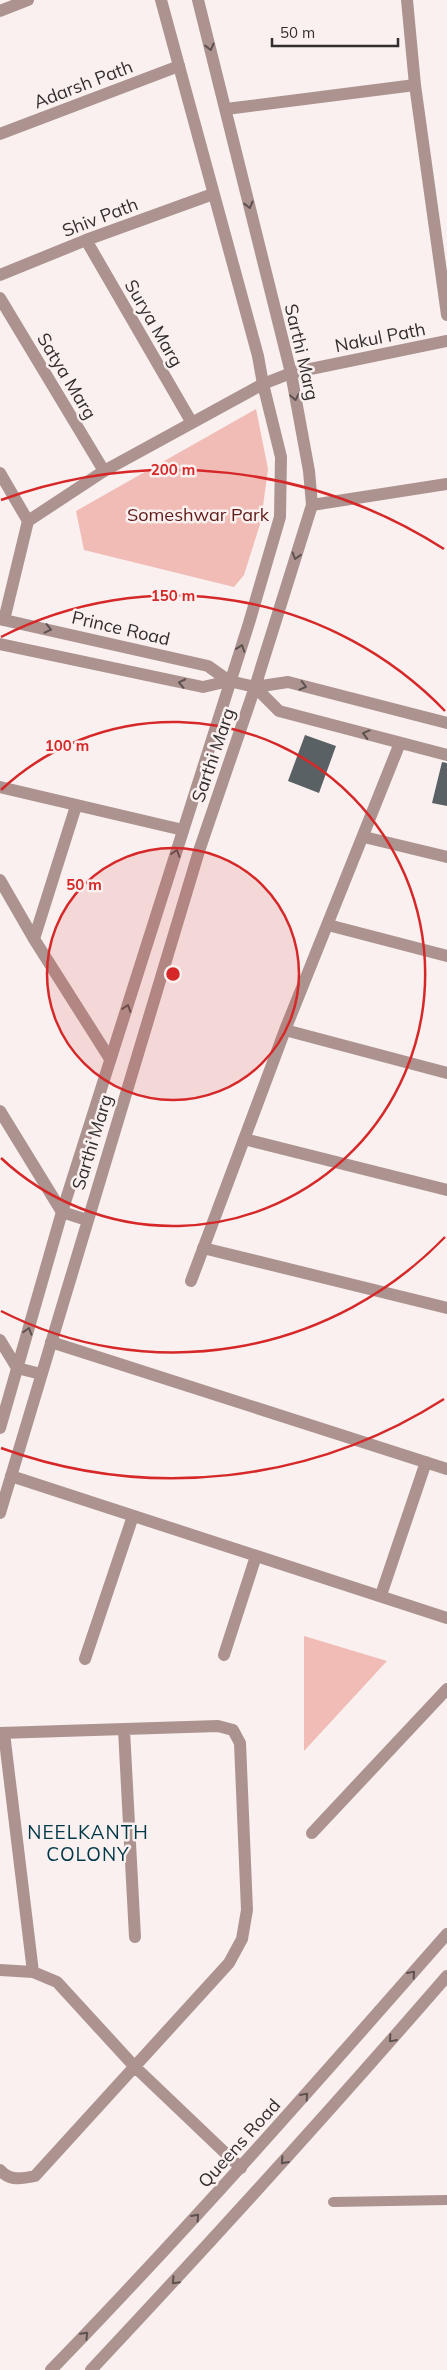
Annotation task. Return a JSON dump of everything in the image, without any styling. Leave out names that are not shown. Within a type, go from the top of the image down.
[{"type":"street","points":[[0,12],[28,0]]},
{"type":"street","points":[[0,1428],[62,1212],[229,681],[249,623],[280,517],[281,457],[258,356],[161,0]]},
{"type":"street","name":"Sarthi Marg","points":[[0,1513],[199,851],[255,687],[312,505],[309,471],[291,372],[198,0]]},
{"type":"street","points":[[407,0],[414,85],[447,315]]},
{"type":"street","name":"Adarsh Path","points":[[0,134],[179,66]]},
{"type":"street","points":[[226,109],[414,85]]},
{"type":"street","name":"Shiv Path","points":[[0,275],[86,240],[213,194]]},
{"type":"street","name":"Surya Marg","points":[[86,240],[192,423]]},
{"type":"street","name":"Satya Marg","points":[[0,298],[104,471]]},
{"type":"street","name":"Nakul Path","points":[[28,521],[104,471],[263,384],[291,372],[447,341]]},
{"type":"street","points":[[0,473],[28,521],[2,619]]},
{"type":"street","points":[[312,505],[447,484]]},
{"type":"street","name":"Prince Road","points":[[2,619],[208,666],[229,681],[255,687],[288,682],[447,723]]},
{"type":"street","name":"Prince Road","points":[[0,644],[203,687],[229,681]]},
{"type":"street","points":[[255,687],[279,711],[447,755]]},
{"type":"street","points":[[191,1281],[286,1030],[400,743]]},
{"type":"street","points":[[0,787],[183,830]]},
{"type":"street","points":[[34,939],[76,806]]},
{"type":"street","points":[[364,837],[447,857]]},
{"type":"street","points":[[0,880],[34,939],[110,1059]]},
{"type":"street","points":[[328,925],[447,956]]},
{"type":"street","points":[[286,1030],[447,1073]]},
{"type":"street","points":[[117,1039],[140,1046]]},
{"type":"street","points":[[0,1111],[62,1212],[87,1220]]},
{"type":"street","points":[[244,1139],[447,1190]]},
{"type":"street","points":[[203,1248],[447,1308]]},
{"type":"street","points":[[0,1340],[17,1368],[41,1374]]},
{"type":"street","points":[[51,1342],[447,1469]]},
{"type":"street","points":[[380,1595],[426,1462]]},
{"type":"street","points":[[11,1476],[447,1618]]},
{"type":"street","points":[[86,1659],[133,1516]]},
{"type":"street","points":[[224,1655],[256,1556]]},
{"type":"street","points":[[312,1833],[447,1689]]},
{"type":"street","points":[[0,2170],[6,2176],[20,2180],[35,2176],[228,1963],[242,1939],[247,1910],[240,1743],[233,1730],[218,1726],[2,1733],[32,1972]]},
{"type":"street","points":[[124,1730],[135,1937]]},
{"type":"street","name":"Queens Road","points":[[51,2370],[140,2279],[241,2168],[447,1934]]},
{"type":"street","points":[[0,1970],[32,1972],[57,1982],[134,2066],[241,2168]]},
{"type":"street","points":[[90,2370],[213,2240],[358,2080],[447,1976]]},
{"type":"lane","points":[[333,2202],[447,2200]]},
{"type":"green space","name":"Someshwar Park","points":[[256,409],[268,469],[261,521],[244,575],[234,587],[84,550],[76,511]]},
{"type":"green space","points":[[304,1636],[387,1661],[304,1751]]},
{"type":"building","points":[[305,735],[336,746],[319,793],[288,781]]},
{"type":"building","points":[[442,762],[447,763],[447,806],[432,803]]},
{"type":"district","name":"NEELKANTH COLONY","points":[[88,1843]]}]
